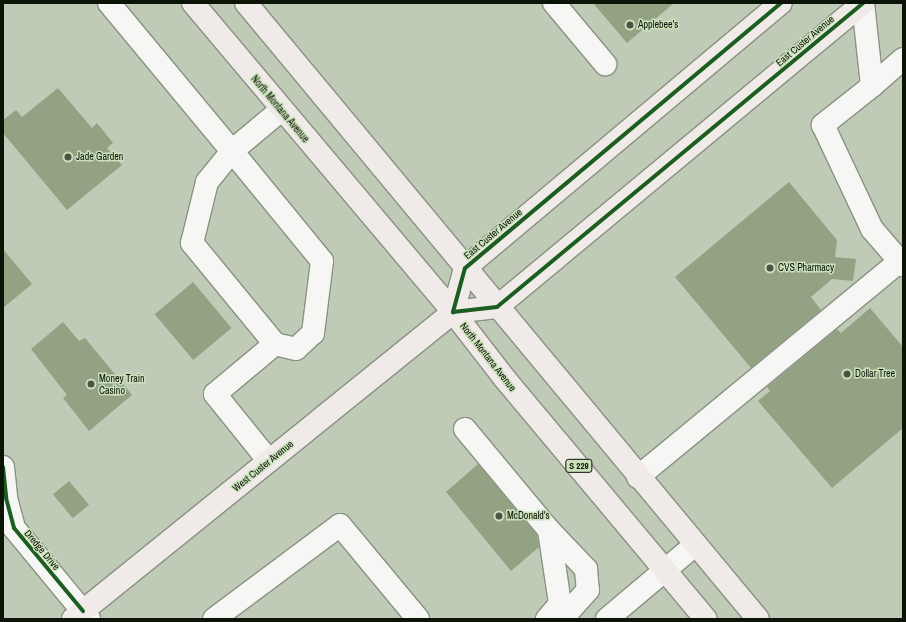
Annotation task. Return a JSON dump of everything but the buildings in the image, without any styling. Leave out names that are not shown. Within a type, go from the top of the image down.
[{"type":"main road","name":"North Montana Avenue","points":[[193,3],[281,110],[453,312],[505,379],[706,619]]},
{"type":"main road","points":[[246,3],[638,477],[758,619]]},
{"type":"main road","name":"East Custer Avenue","points":[[453,312],[465,268],[781,3]]},
{"type":"main road","name":"East Custer Avenue","points":[[498,307],[863,3]]},
{"type":"main road","points":[[453,312],[498,307]]},
{"type":"main road","name":"West Custer Avenue","points":[[81,616],[453,312]]},
{"type":"street","points":[[109,3],[232,151],[322,261],[313,333],[296,348],[275,344],[192,243],[207,182],[232,151],[281,110]]},
{"type":"street","points":[[554,3],[605,64]]},
{"type":"street","points":[[863,3],[872,86]]},
{"type":"street","points":[[638,477],[901,263],[872,229],[823,125],[903,59]]},
{"type":"street","points":[[270,461],[215,394],[275,344]]},
{"type":"street","points":[[465,429],[549,530],[586,569],[588,590],[562,619]]},
{"type":"street","name":"Dredge Drive","points":[[3,467],[6,498],[14,528],[81,616]]},
{"type":"street","points":[[214,619],[340,525],[418,619]]},
{"type":"street","points":[[548,619],[560,604],[549,530]]},
{"type":"street","points":[[607,619],[666,571],[695,545]]},
{"type":"cycle path","points":[[781,3],[465,268],[453,312],[497,307],[863,3]]},
{"type":"cycle path","points":[[3,467],[6,498],[14,528],[83,611]]},
{"type":"place","name":"Applebee's","points":[[630,25]]},
{"type":"place","name":"Jade Garden","points":[[68,157]]},
{"type":"place","name":"CVS Pharmacy","points":[[770,268]]},
{"type":"place","name":"Dollar Tree","points":[[847,374]]},
{"type":"place","name":"Money Train Casino","points":[[91,384]]},
{"type":"place","name":"McDonald's","points":[[499,516]]}]
